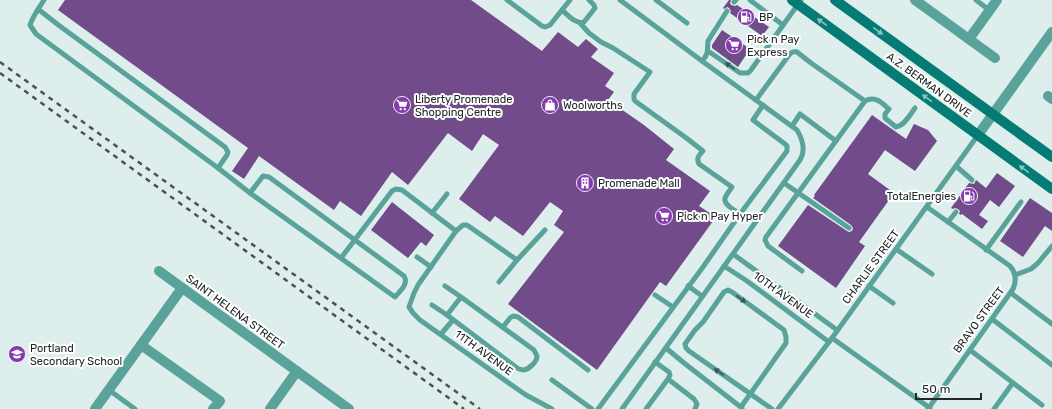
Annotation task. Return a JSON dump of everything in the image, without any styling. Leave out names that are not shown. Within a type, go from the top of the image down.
[{"type":"main road","name":"A.Z. BERMAN DRIVE","points":[[835,0],[1052,157]]},
{"type":"main road","name":"A.Z. BERMAN DRIVE","points":[[797,1],[1052,189]]},
{"type":"street","points":[[915,0],[995,58]]},
{"type":"street","points":[[969,39],[997,0]]},
{"type":"street","points":[[978,135],[1052,32]]},
{"type":"street","name":"SAINT HELENA STREET","points":[[159,271],[349,409]]},
{"type":"street","points":[[95,409],[182,288]]},
{"type":"street","points":[[141,345],[220,400],[213,409]]},
{"type":"street","points":[[270,409],[297,371]]},
{"type":"lane","points":[[44,0],[31,20],[30,25],[36,34],[250,193],[396,297],[406,283],[407,280],[404,276],[269,177],[263,176],[250,193]]},
{"type":"lane","points":[[507,0],[543,27],[550,25],[570,0]]},
{"type":"lane","points":[[580,23],[584,22],[595,9],[594,4],[590,0]]},
{"type":"lane","points":[[620,0],[797,130],[804,150],[800,160],[784,183],[622,409]]},
{"type":"lane","points":[[656,0],[687,23]]},
{"type":"lane","points":[[750,0],[783,25]]},
{"type":"lane","points":[[976,0],[989,10]]},
{"type":"lane","points":[[708,51],[740,73],[748,73],[783,25],[797,1]]},
{"type":"lane","points":[[38,9],[225,147],[228,152],[218,168]]},
{"type":"lane","points":[[562,10],[580,23],[589,33],[601,42],[650,72],[634,94],[634,99],[686,137],[702,151],[698,156],[699,164],[732,187],[725,198],[725,202],[740,214]]},
{"type":"lane","points":[[702,61],[708,51],[708,41],[726,13]]},
{"type":"lane","points":[[756,100],[792,52],[795,51],[866,101]]},
{"type":"lane","points":[[802,271],[768,246],[765,240],[766,237],[866,101],[869,99],[877,99],[889,109],[885,114],[885,118],[896,127],[902,125],[915,108]]},
{"type":"lane","points":[[598,409],[787,151],[787,146],[785,144],[753,120],[763,105]]},
{"type":"lane","points":[[792,126],[800,114],[836,141]]},
{"type":"lane","name":"CHARLIE STREET","points":[[778,409],[830,340],[978,135]]},
{"type":"lane","points":[[956,166],[972,180]]},
{"type":"lane","points":[[784,183],[849,228]]},
{"type":"lane","points":[[341,258],[392,191],[396,189],[402,190],[456,231]]},
{"type":"lane","points":[[432,213],[447,194]]},
{"type":"lane","points":[[986,250],[1020,202]]},
{"type":"lane","points":[[927,207],[1010,266],[1015,275],[1031,269],[1052,246]]},
{"type":"lane","points":[[948,222],[956,212]]},
{"type":"lane","points":[[417,257],[431,266],[456,231],[463,225],[468,225],[517,260]]},
{"type":"lane","points":[[499,282],[545,230]]},
{"type":"lane","points":[[896,249],[932,274]]},
{"type":"lane","name":"10TH AVENUE","points":[[733,254],[837,330]]},
{"type":"lane","name":"11TH AVENUE","points":[[431,266],[414,293],[409,307],[420,320],[526,395],[552,409]]},
{"type":"lane","name":"10TH AVENUE","points":[[724,266],[929,408]]},
{"type":"lane","name":"BRAVO STREET","points":[[929,408],[1011,293],[1015,285],[1015,275]]},
{"type":"lane","points":[[432,305],[517,368],[523,370],[533,364],[537,354],[534,350],[445,286]]},
{"type":"lane","points":[[688,286],[702,296]]},
{"type":"lane","points":[[869,286],[893,303]]},
{"type":"lane","points":[[666,348],[742,408],[751,394],[786,343],[784,330],[732,292],[728,290],[726,291],[703,322],[695,330],[685,346],[689,351],[751,394],[772,409]]},
{"type":"lane","points":[[1011,293],[1052,324]]},
{"type":"lane","points":[[655,296],[673,307]]},
{"type":"lane","points":[[447,315],[462,297]]},
{"type":"lane","points":[[503,328],[510,318],[513,316],[518,317],[588,370]]},
{"type":"lane","points":[[992,319],[1052,365]]},
{"type":"lane","points":[[441,334],[453,320]]},
{"type":"lane","points":[[970,350],[1012,384],[1042,405]]},
{"type":"lane","points":[[646,409],[670,375],[669,372],[655,362]]},
{"type":"lane","points":[[668,379],[696,402],[697,404],[695,409]]},
{"type":"lane","points":[[552,380],[592,409]]},
{"type":"lane","points":[[994,409],[1012,384]]},
{"type":"lane","points":[[109,390],[135,409]]},
{"type":"building","name":"Promenade Mall","points":[[65,0],[471,0],[542,51],[558,32],[578,47],[586,39],[598,49],[591,57],[614,73],[605,86],[614,92],[608,100],[644,125],[674,149],[666,160],[710,191],[699,206],[716,217],[666,286],[660,282],[597,370],[508,304],[564,232],[554,225],[563,211],[550,202],[523,236],[495,216],[490,222],[459,199],[499,145],[483,134],[472,151],[448,133],[408,185],[392,172],[361,216],[340,201],[334,210],[259,156],[244,179],[232,171],[248,148],[58,10]]},
{"type":"building","points":[[729,0],[731,0],[731,5],[737,5],[769,27],[762,36],[730,13],[731,11],[729,8],[723,8]]},
{"type":"building","points":[[722,30],[750,49],[738,67],[712,48],[712,45]]},
{"type":"building","points":[[872,115],[906,139],[914,124],[928,130],[937,141],[915,171],[885,150],[868,174],[894,193],[859,242],[865,246],[836,288],[778,246],[808,205],[847,231],[852,231],[853,228],[851,225],[813,198]]},
{"type":"building","points":[[997,173],[1015,186],[999,207],[990,200],[979,215],[988,221],[982,229],[962,214],[959,214],[960,211],[958,209],[951,208],[969,183],[974,184],[976,180],[986,188]]},
{"type":"building","points":[[1030,198],[1052,213],[1052,231],[1045,226],[1023,257],[1000,241]]},
{"type":"building","points":[[392,202],[434,235],[426,246],[421,242],[408,258],[371,230]]},
{"type":"railway","points":[[0,62],[480,409]]},
{"type":"railway","points":[[0,73],[464,409]]},
{"type":"place","name":"BP","points":[[746,17]]},
{"type":"place","name":"Pick n Pay Express","points":[[734,45]]},
{"type":"place","name":"Liberty Promenade Shopping Centre","points":[[402,105]]},
{"type":"place","name":"Woolworths","points":[[550,105]]},
{"type":"place","name":"Promenade Mall","points":[[585,183]]},
{"type":"place","name":"TotalEnergies","points":[[969,196]]},
{"type":"place","name":"Pick n Pay Hyper","points":[[664,216]]},
{"type":"place","name":"Portland Secondary School","points":[[17,354]]}]
